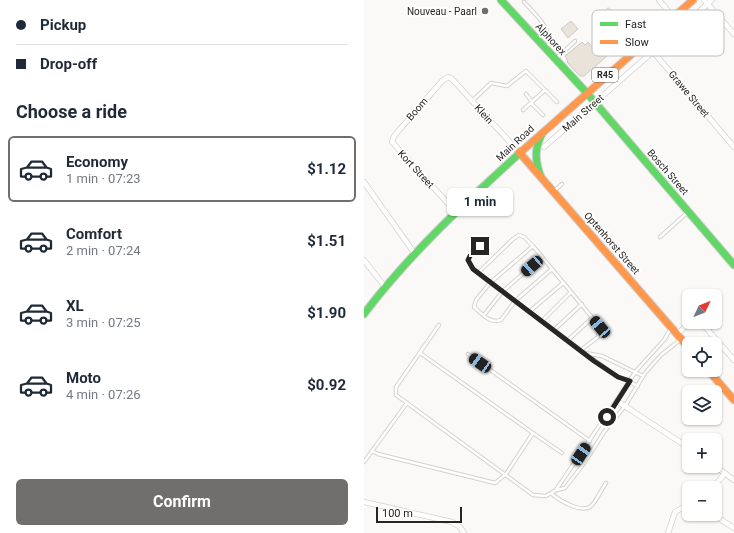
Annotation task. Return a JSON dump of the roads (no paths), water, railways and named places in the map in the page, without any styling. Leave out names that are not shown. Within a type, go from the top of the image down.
[{"type":"main road","name":"Alphorex","points":[[501,0],[586,92]]},
{"type":"main road","name":"Main Road","points":[[681,10],[693,0]]},
{"type":"main road","name":"Main Road","points":[[364,313],[385,287],[455,211],[545,128],[627,56]]},
{"type":"main road","name":"Bosch Street","points":[[586,92],[734,265]]},
{"type":"main road","points":[[541,176],[536,165],[535,151],[538,140],[545,128]]},
{"type":"main road","name":"Optenhorst Street","points":[[519,152],[682,340]]},
{"type":"main road","points":[[714,377],[734,400]]},
{"type":"street","points":[[659,0],[667,10]]},
{"type":"street","name":"Main Street","points":[[697,10],[706,2],[712,0]]},
{"type":"street","points":[[706,2],[713,10]]},
{"type":"street","points":[[724,23],[734,34]]},
{"type":"street","name":"Main Street","points":[[544,147],[647,56]]},
{"type":"street","name":"Grawe Street","points":[[655,56],[734,147]]},
{"type":"street","name":"Klein","points":[[448,77],[452,79],[519,152]]},
{"type":"street","name":"Boom","points":[[393,145],[392,140],[394,136],[443,80],[448,77]]},
{"type":"street","name":"Kort Street","points":[[393,145],[455,211]]},
{"type":"street","points":[[365,182],[415,254]]},
{"type":"street","points":[[364,260],[385,287]]},
{"type":"street","points":[[679,337],[685,329]]},
{"type":"street","points":[[707,329],[734,360]]},
{"type":"street","points":[[618,401],[682,443]]},
{"type":"street","points":[[722,471],[734,480]]},
{"type":"street","points":[[719,481],[725,473]]},
{"type":"street","points":[[364,502],[452,522],[460,527],[464,533]]},
{"type":"street","points":[[668,533],[675,512],[682,508]]},
{"type":"street","points":[[722,520],[734,528],[731,533]]},
{"type":"lane","points":[[524,2],[544,25],[547,32],[547,50]]},
{"type":"lane","points":[[556,59],[575,41]]},
{"type":"lane","points":[[472,101],[492,83],[507,86],[526,71],[557,102]]},
{"type":"lane","points":[[523,110],[545,90]]},
{"type":"lane","points":[[526,94],[543,115]]},
{"type":"lane","points":[[554,192],[562,184]]},
{"type":"lane","points":[[660,237],[689,212]]},
{"type":"lane","points":[[478,272],[513,238],[519,235],[524,237],[600,327],[598,337],[582,350]]},
{"type":"lane","points":[[480,246],[468,260],[473,269],[618,377],[630,381],[638,386]]},
{"type":"lane","points":[[533,246],[490,283],[481,293],[474,304],[474,307],[491,321],[501,320],[515,301],[552,269]]},
{"type":"lane","points":[[484,315],[502,292],[542,257]]},
{"type":"lane","points":[[529,312],[563,283]]},
{"type":"lane","points":[[542,321],[571,292]]},
{"type":"lane","points":[[554,330],[582,304]]},
{"type":"lane","points":[[568,340],[592,318]]},
{"type":"lane","points":[[439,325],[396,387],[396,395],[534,495],[546,496],[552,494],[556,490],[618,401],[636,371],[664,340],[672,328]]},
{"type":"lane","points":[[556,490],[565,488],[604,432],[625,406],[644,376],[661,355],[679,337]]},
{"type":"lane","points":[[420,353],[562,453]]},
{"type":"lane","points":[[585,353],[602,356],[644,376]]},
{"type":"lane","points":[[468,354],[590,441]]},
{"type":"lane","points":[[364,462],[407,403]]},
{"type":"lane","points":[[372,451],[378,454],[492,483],[498,482],[506,474],[533,433]]},
{"type":"lane","points":[[552,494],[562,502],[585,508],[590,507],[606,483]]},
{"type":"place","name":"Nouveau - Paarl","points":[[485,11]]}]
